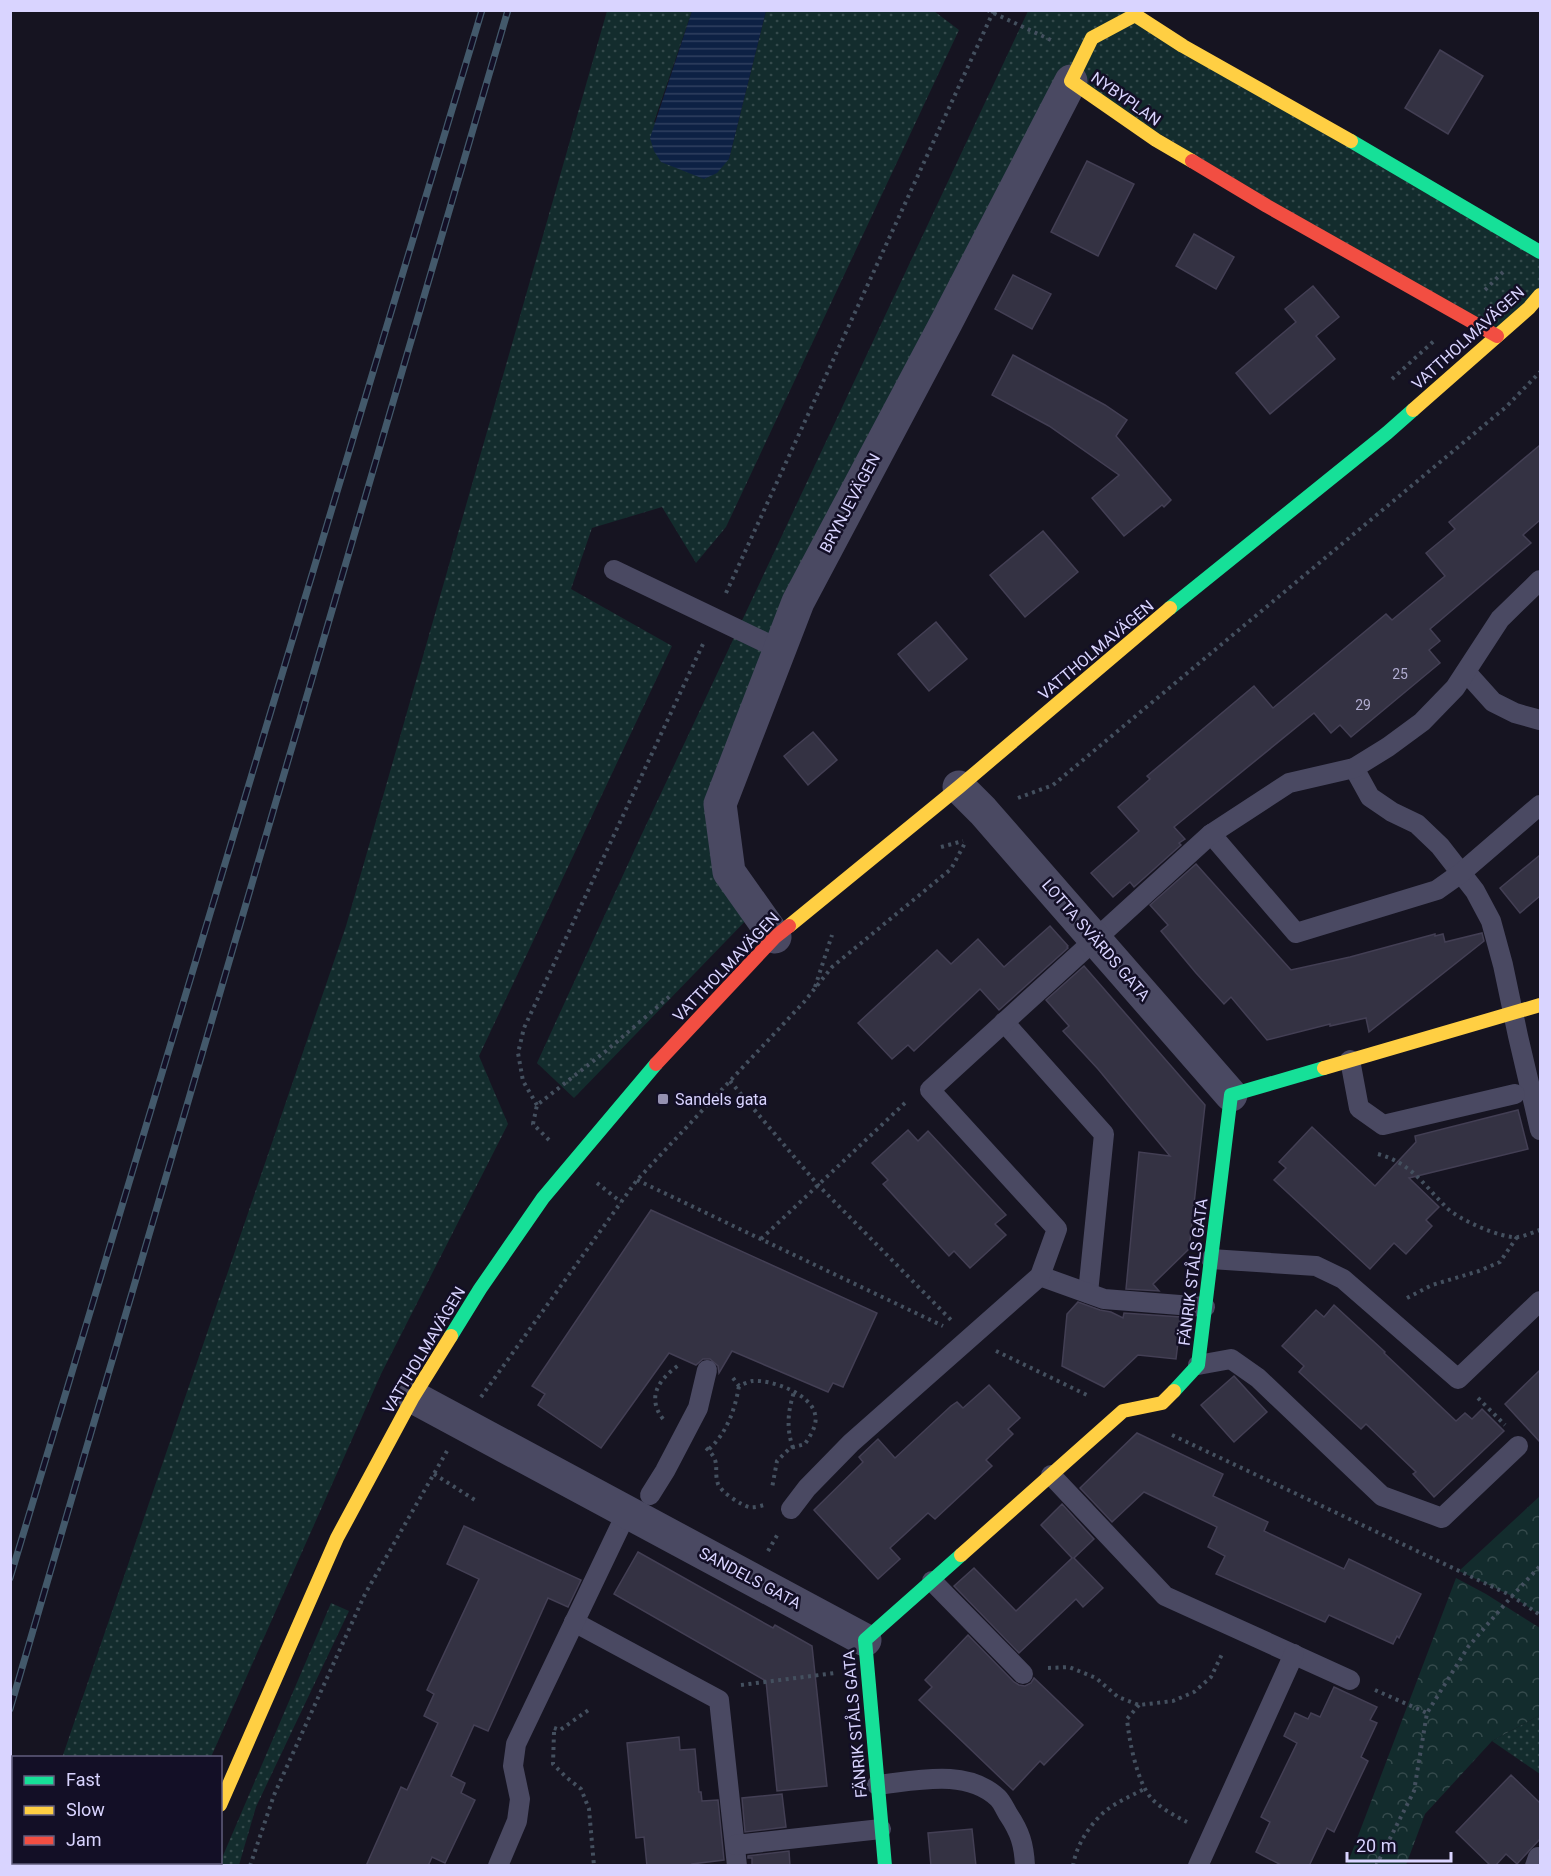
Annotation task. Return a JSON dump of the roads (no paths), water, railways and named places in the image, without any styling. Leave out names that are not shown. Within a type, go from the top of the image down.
[{"type":"street","name":"NYBYPLAN","points":[[1497,336],[1267,206],[1156,140],[1071,81],[1092,38],[1135,15],[1183,46],[1272,95],[1535,249]]},
{"type":"street","name":"BRYNJEVÄGEN","points":[[775,937],[729,872],[720,804],[798,602],[1071,81]]},
{"type":"street","name":"VATTHOLMAVÄGEN","points":[[222,1800],[338,1538],[413,1397],[480,1289],[543,1198],[647,1074],[775,937],[959,787],[1160,617],[1387,433],[1497,336],[1537,306]]},
{"type":"street","name":"LOTTA SVÄRDS GATA","points":[[959,787],[983,811],[1231,1095]]},
{"type":"street","points":[[1231,1095],[1540,1005]]},
{"type":"street","name":"FÄNRIK STÅLS GATA","points":[[885,1866],[865,1641],[1123,1411],[1162,1403],[1198,1365],[1231,1095]]},
{"type":"street","name":"SANDELS GATA","points":[[413,1397],[639,1503],[865,1641]]},
{"type":"lane","points":[[614,570],[714,620],[779,649]]},
{"type":"lane","points":[[791,1509],[807,1488],[851,1443],[1040,1276],[1057,1229],[930,1090],[1211,834],[1289,783],[1354,768],[1422,722],[1455,688],[1500,619],[1540,580]]},
{"type":"lane","points":[[1467,672],[1493,702],[1515,714],[1540,720]]},
{"type":"lane","points":[[1354,768],[1370,797],[1392,812],[1417,824],[1440,846],[1475,891],[1491,921],[1540,1130]]},
{"type":"lane","points":[[1211,834],[1296,933],[1437,890],[1461,873],[1540,805]]},
{"type":"lane","points":[[1004,1022],[1104,1134],[1088,1293]]},
{"type":"lane","points":[[1350,1060],[1359,1108],[1383,1125],[1515,1094]]},
{"type":"lane","points":[[1211,1258],[1316,1266],[1343,1279],[1458,1379],[1540,1301]]},
{"type":"lane","points":[[1040,1276],[1104,1299],[1205,1307]]},
{"type":"lane","points":[[1198,1365],[1231,1359],[1258,1378],[1382,1496],[1442,1518],[1518,1446]]},
{"type":"lane","points":[[498,1866],[517,1821],[520,1799],[513,1766],[516,1744],[574,1622],[639,1503],[684,1434],[698,1408],[707,1370]]},
{"type":"lane","points":[[1051,1475],[1165,1596],[1350,1680]]},
{"type":"lane","points":[[932,1581],[1023,1674]]},
{"type":"lane","points":[[574,1622],[719,1700],[737,1866]]},
{"type":"lane","points":[[1198,1866],[1294,1654]]},
{"type":"lane","points":[[877,1785],[941,1778],[972,1781],[998,1798],[1018,1829],[1024,1848],[1025,1866]]},
{"type":"lane","points":[[735,1845],[881,1829]]},
{"type":"water","points":[[692,11],[766,11],[729,159],[717,173],[704,179],[661,162],[650,138]]},
{"type":"railway","points":[[10,1578],[482,10]]},
{"type":"railway","points":[[10,1709],[508,10]]},
{"type":"place","name":"Sandels gata","points":[[663,1099]]}]
